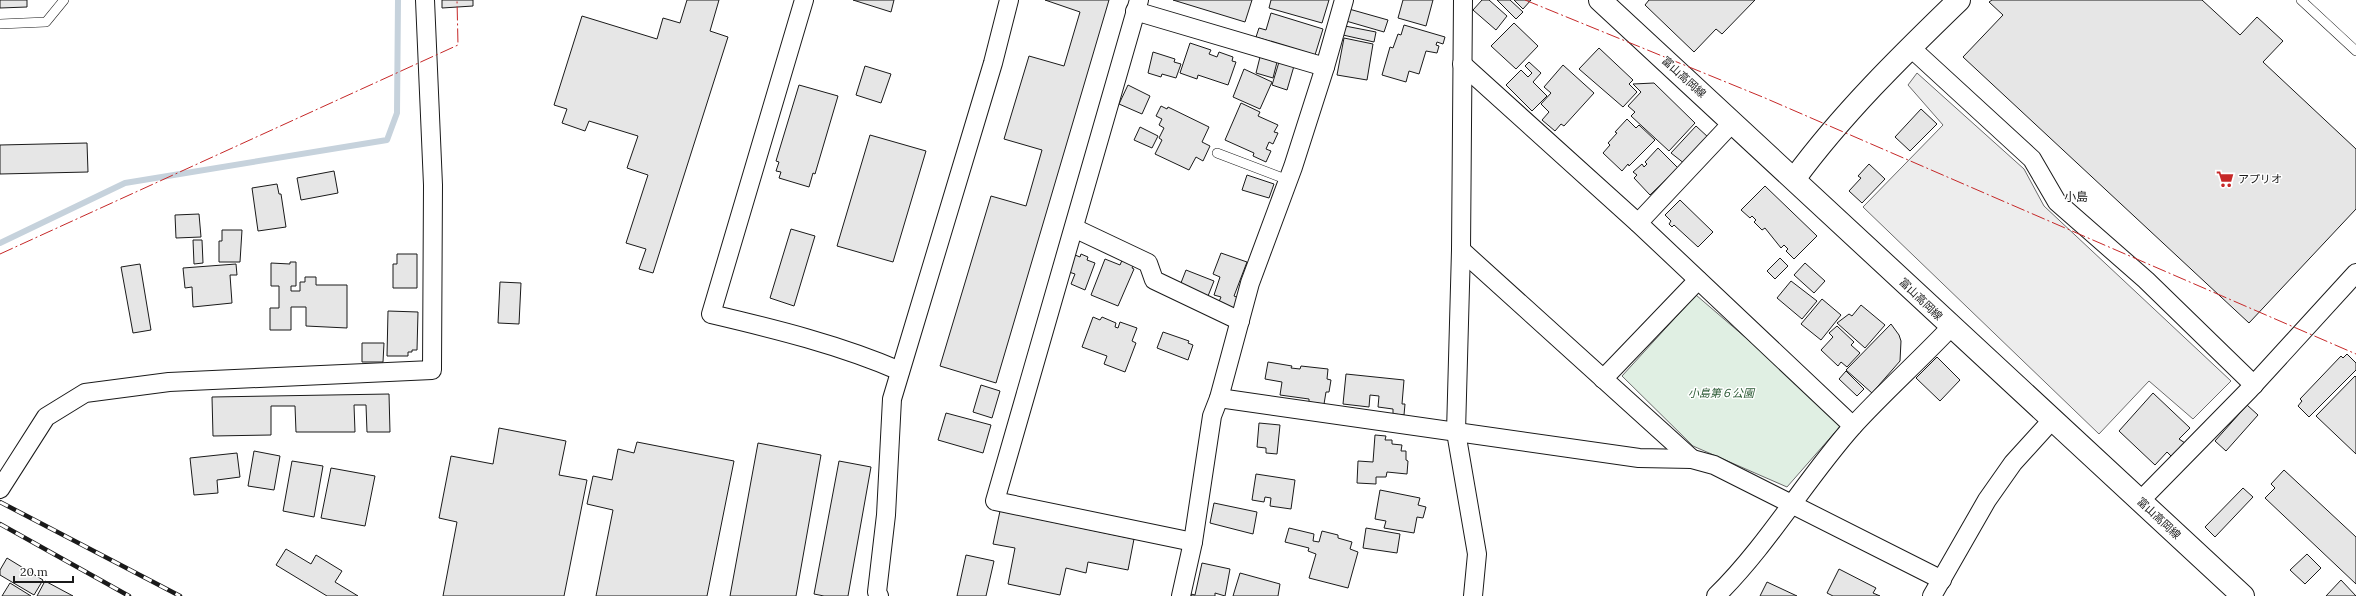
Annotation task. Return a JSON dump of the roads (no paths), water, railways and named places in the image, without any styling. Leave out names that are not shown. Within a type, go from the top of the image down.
[{"type":"main road","name":"富山高岡線","points":[[1600,0],[1794,178],[1951,327],[2243,596]]},
{"type":"main road","points":[[1794,178],[1813,153],[1910,47],[1959,0]]},
{"type":"street","points":[[0,489],[46,417],[85,393],[169,382],[432,370],[433,185],[425,0]]},
{"type":"street","points":[[804,0],[711,314],[774,329],[866,356],[900,371]]},
{"type":"street","points":[[879,596],[877,592],[886,515],[892,399],[993,63],[1008,0]]},
{"type":"street","points":[[1181,596],[1193,542],[1212,416],[1219,398],[1250,283],[1288,180],[1325,67],[1344,0]]},
{"type":"street","points":[[1463,0],[1461,250],[1456,432],[1477,554],[1473,596]]},
{"type":"street","points":[[1193,542],[995,501],[1137,5],[1325,67]]},
{"type":"street","points":[[1910,47],[2032,159],[2057,202],[2146,280],[2251,387]]},
{"type":"street","points":[[1462,64],[1638,223],[1853,426]]},
{"type":"street","points":[[1638,223],[1733,122]]},
{"type":"street","points":[[1074,228],[1148,263],[1154,280],[1240,321]]},
{"type":"street","points":[[1461,250],[1692,460]]},
{"type":"street","points":[[2140,501],[2251,387],[2356,273]]},
{"type":"street","points":[[1603,379],[1698,280]]},
{"type":"street","points":[[1716,596],[1737,575],[1791,502],[1853,426],[1951,327]]},
{"type":"street","points":[[1219,398],[1639,458],[1692,460],[1714,465],[1791,502],[1942,580]]},
{"type":"street","points":[[1932,596],[2000,482],[2013,463],[2052,420]]},
{"type":"lane","points":[[0,24],[46,22],[64,0]]},
{"type":"lane","points":[[2301,0],[2356,51]]},
{"type":"lane","points":[[1217,153],[1288,180]]},
{"type":"waterway","points":[[0,243],[125,183],[387,140],[397,113],[398,0]]},
{"type":"railway","points":[[0,502],[180,596]]},
{"type":"railway","points":[[0,524],[129,596]]},
{"type":"place","name":"アプリオ","points":[[2225,179]]},
{"type":"district","name":"小島","points":[[2076,197]]},
{"type":"park label","name":"小島第６公園","points":[[1721,393]]}]
